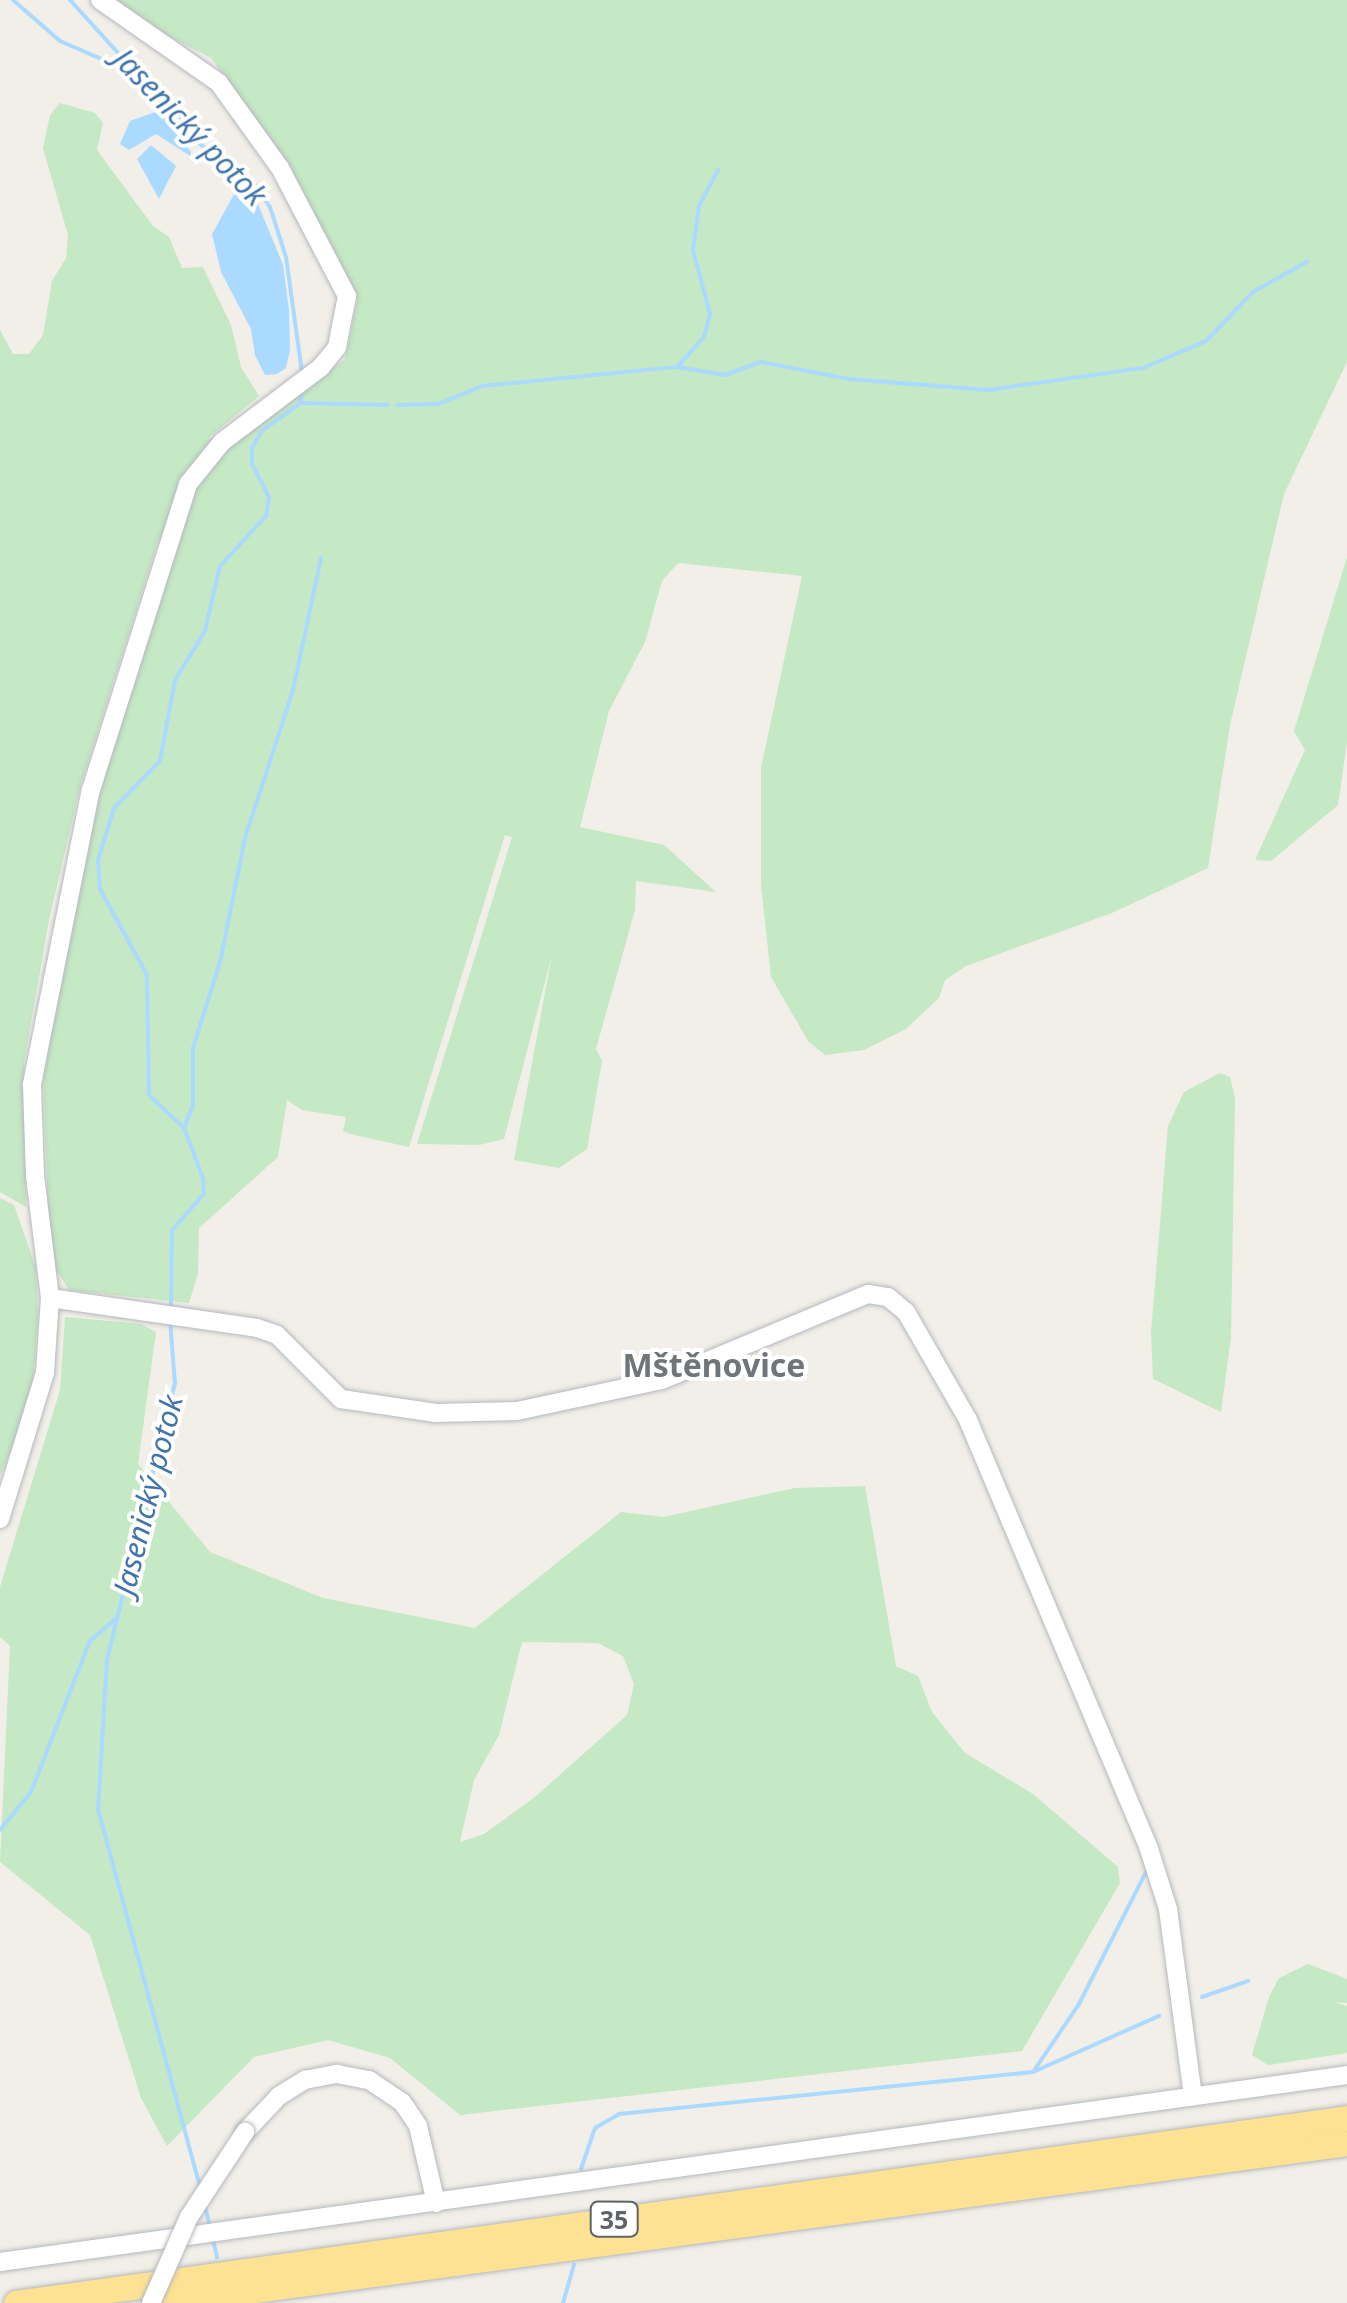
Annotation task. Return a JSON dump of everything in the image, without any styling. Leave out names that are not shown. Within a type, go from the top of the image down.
[{"type":"highway","name":"35","points":[[16,2303],[1347,2118]]},
{"type":"highway","name":"35","points":[[154,2303],[1347,2142]]},
{"type":"street","points":[[0,1519],[36,1418],[50,1298],[32,1084],[91,790],[188,484],[222,442],[312,375],[337,347],[347,296],[280,168],[218,82],[100,0]]},
{"type":"street","points":[[50,1298],[186,1314],[276,1335],[341,1398],[436,1413],[517,1412],[662,1380],[868,1294],[888,1298],[906,1312],[968,1420],[1149,1849],[1168,1909],[1193,2096]]},
{"type":"street","points":[[154,2303],[189,2217],[245,2132],[279,2096],[306,2080],[337,2074],[369,2080],[402,2102],[418,2126],[436,2202]]},
{"type":"street","points":[[0,2262],[1347,2075]]},
{"type":"green space","points":[[115,0],[1347,0],[1347,362],[1284,494],[1230,725],[1208,868],[1112,913],[966,966],[945,980],[939,998],[906,1029],[864,1050],[825,1055],[808,1041],[771,977],[761,885],[761,768],[802,576],[678,563],[662,581],[645,642],[609,711],[580,827],[664,845],[716,892],[636,881],[635,910],[596,1049],[602,1061],[587,1149],[559,1168],[514,1160],[552,955],[504,1139],[479,1145],[417,1144],[512,837],[505,835],[409,1147],[350,1134],[343,1131],[346,1117],[302,1110],[287,1100],[278,1157],[199,1228],[198,1273],[189,1303],[69,1290],[56,1270],[48,1210],[43,1068],[98,798],[165,570],[159,538],[79,791],[49,920],[24,1062],[26,1207],[0,1192],[0,330],[13,354],[29,354],[43,335],[52,281],[66,258],[68,235],[43,148],[50,115],[60,103],[95,113],[103,123],[97,150],[153,226],[169,237],[182,268],[203,267],[231,325],[241,367],[259,396],[206,440],[266,416],[345,359],[357,301],[277,150],[211,58],[131,17]]},
{"type":"green space","points":[[1347,557],[1347,742],[1338,805],[1271,861],[1255,860],[1305,750],[1294,731]]},
{"type":"green space","points":[[1220,1073],[1230,1077],[1235,1098],[1231,1337],[1221,1412],[1153,1379],[1151,1333],[1168,1126],[1184,1092]]},
{"type":"green space","points":[[0,1198],[14,1205],[36,1268],[38,1315],[32,1400],[0,1476]]},
{"type":"green space","points":[[65,1317],[141,1324],[156,1332],[138,1464],[210,1552],[323,1598],[475,1628],[621,1512],[664,1517],[795,1488],[865,1486],[896,1666],[918,1676],[932,1712],[965,1753],[1033,1794],[1118,1867],[1120,1883],[1022,2051],[460,2115],[390,2058],[328,2040],[254,2057],[167,2146],[141,2098],[90,1935],[0,1862],[10,1646],[0,1637],[0,1587],[60,1390]],"holes":[[[522,1642],[598,1643],[623,1656],[634,1684],[627,1715],[535,1797],[484,1834],[460,1842],[474,1780],[499,1735]]]},
{"type":"green space","points":[[1308,1964],[1347,1979],[1347,2003],[1333,2002],[1347,2006],[1347,2053],[1268,2065],[1252,2055],[1269,1997],[1279,1978]]},
{"type":"water","points":[[161,110],[190,156],[156,134],[129,150],[120,144],[130,121]]},
{"type":"water","points":[[151,145],[176,166],[159,199],[137,159]]},
{"type":"water","points":[[251,187],[283,265],[290,350],[286,368],[277,374],[265,375],[255,355],[251,329],[221,272],[212,234],[237,189]]},
{"type":"waterway","points":[[13,0],[60,41],[136,74]]},
{"type":"waterway","name":"Jasenický potok","points":[[70,0],[138,75],[170,98],[192,138],[255,185],[270,207],[286,257],[302,372]]},
{"type":"waterway","points":[[677,367],[704,337],[710,314],[693,250],[699,206],[718,170]]},
{"type":"waterway","points":[[397,405],[438,404],[482,386],[677,367],[725,375],[761,362],[849,379],[988,390],[1143,368],[1206,341],[1253,292],[1307,262]]},
{"type":"waterway","name":"Jasenický potok","points":[[171,1311],[172,1230],[204,1194],[203,1178],[184,1128],[149,1095],[147,975],[100,889],[98,860],[114,808],[160,761],[175,680],[205,631],[220,566],[266,516],[269,497],[252,464],[252,448],[262,431],[301,403],[301,392]]},
{"type":"waterway","points":[[303,403],[388,405]]},
{"type":"waterway","points":[[184,1128],[193,1105],[193,1048],[220,962],[245,838],[293,690],[321,558]]},
{"type":"waterway","name":"Jasenický potok","points":[[170,1320],[175,1383],[107,1659],[98,1809],[200,2188]]},
{"type":"waterway","points":[[0,1830],[31,1792],[90,1641],[116,1618]]},
{"type":"waterway","points":[[1033,2072],[1079,2004],[1146,1872]]},
{"type":"waterway","points":[[1202,1997],[1248,1981]]},
{"type":"waterway","points":[[581,2169],[595,2128],[619,2114],[1033,2072],[1159,2016]]},
{"type":"waterway","name":"Jasenický potok","points":[[205,2207],[209,2222]]},
{"type":"waterway","name":"Jasenický potok","points":[[213,2240],[217,2258]]},
{"type":"waterway","points":[[563,2303],[574,2265]]},
{"type":"district","name":"Mštěnovice","points":[[714,1365]]}]
